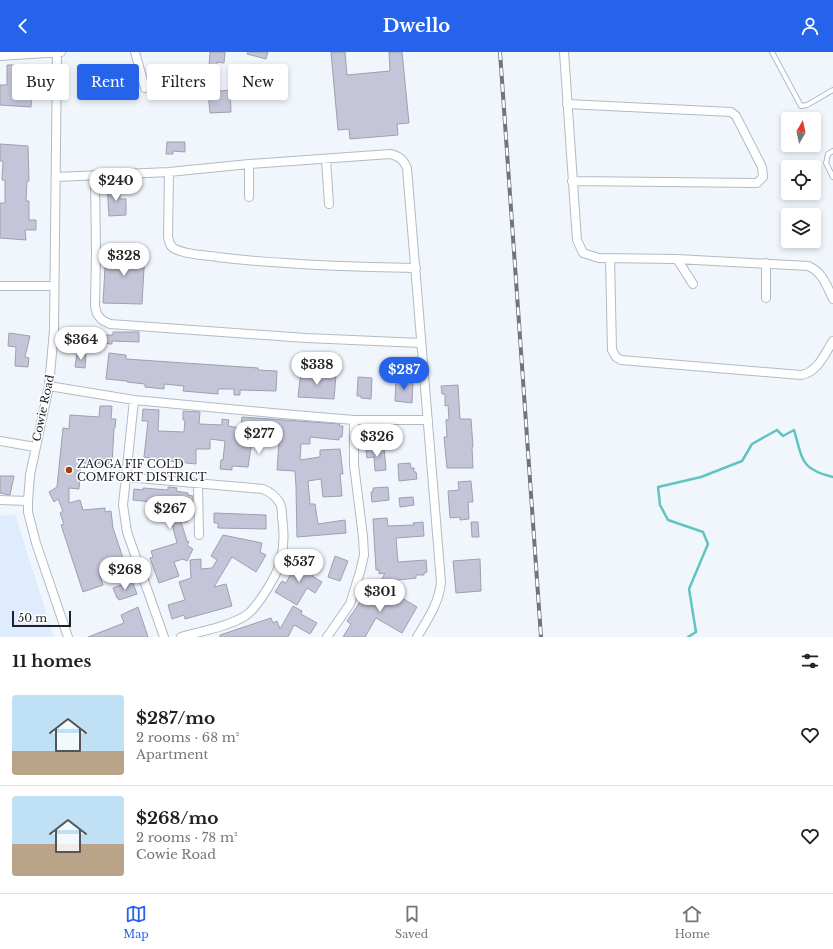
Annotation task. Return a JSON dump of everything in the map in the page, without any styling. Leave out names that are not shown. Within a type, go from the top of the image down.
[{"type":"street","points":[[0,56],[58,52]]},
{"type":"street","name":"Cowie Road","points":[[58,52],[54,330],[49,386],[30,475],[28,512],[36,543],[68,637]]},
{"type":"street","points":[[135,52],[145,88]]},
{"type":"street","points":[[564,52],[576,240],[583,253],[599,258],[766,262],[808,266],[815,269],[822,278],[833,299]]},
{"type":"street","points":[[567,104],[731,112],[736,116],[762,167],[763,177],[756,183],[572,181]]},
{"type":"street","points":[[56,177],[169,172],[249,164],[390,154],[403,160],[408,168],[441,582],[436,606],[417,637]]},
{"type":"street","points":[[326,159],[329,204]]},
{"type":"street","points":[[249,164],[249,197]]},
{"type":"street","points":[[169,172],[168,237],[169,243],[176,250],[234,259],[362,267],[416,268]]},
{"type":"street","points":[[95,176],[95,299],[97,314],[102,320],[110,324],[298,338],[421,343]]},
{"type":"street","points":[[610,258],[612,350],[616,357],[621,360],[801,375],[809,374],[815,370],[833,341]]},
{"type":"street","points":[[678,259],[693,284]]},
{"type":"street","points":[[766,262],[766,298]]},
{"type":"street","points":[[0,286],[54,286]]},
{"type":"street","points":[[49,386],[134,400],[354,420],[428,420]]},
{"type":"street","points":[[134,400],[124,505],[125,523],[164,637]]},
{"type":"street","points":[[327,637],[350,604],[364,555],[354,465],[354,420]]},
{"type":"street","points":[[0,441],[35,447]]},
{"type":"street","points":[[126,478],[263,489],[272,493],[280,503],[283,522],[281,561],[270,584],[254,608],[246,616],[182,637]]},
{"type":"street","points":[[198,484],[199,535]]},
{"type":"street","points":[[0,500],[28,501]]},
{"type":"lane","points":[[772,52],[801,106],[807,105],[833,90]]},
{"type":"lane","points":[[833,151],[828,154],[826,163],[833,177]]},
{"type":"shaded area","points":[[15,514],[54,637],[0,637],[0,516]]},
{"type":"building","points":[[210,52],[225,52],[224,63],[217,62],[217,64],[209,64]]},
{"type":"building","points":[[248,52],[268,52],[266,59],[247,54]]},
{"type":"building","points":[[331,52],[345,52],[347,75],[390,71],[389,52],[402,52],[409,123],[397,124],[398,135],[350,139],[349,129],[338,130]]},
{"type":"building","points":[[7,65],[12,65],[12,100],[31,100],[31,107],[0,105],[0,85],[7,85]]},
{"type":"building","points":[[228,90],[228,100],[230,100],[231,112],[210,113],[209,100],[220,100],[220,91]]},
{"type":"building","points":[[167,142],[185,142],[185,152],[173,151],[173,154],[166,154]]},
{"type":"building","points":[[0,144],[28,146],[29,181],[27,181],[26,201],[29,201],[29,220],[36,220],[36,230],[25,230],[26,240],[0,238],[0,203],[5,203],[5,180],[2,180],[3,161],[0,161]]},
{"type":"building","points":[[107,184],[115,184],[115,194],[120,194],[120,199],[126,199],[126,215],[109,216]]},
{"type":"building","points":[[106,250],[145,251],[142,304],[103,303]]},
{"type":"building","points":[[113,332],[139,332],[139,342],[112,341],[112,344],[100,343],[101,335],[113,335]]},
{"type":"building","points":[[9,333],[30,336],[25,357],[29,358],[28,367],[15,366],[16,347],[8,346]]},
{"type":"building","points":[[109,353],[126,355],[126,359],[258,368],[258,370],[277,371],[276,391],[240,390],[240,395],[234,395],[234,389],[218,389],[218,394],[183,391],[184,386],[164,384],[164,389],[145,387],[145,384],[106,379]]},
{"type":"building","points":[[77,354],[86,355],[85,368],[75,367]]},
{"type":"building","points":[[301,371],[336,375],[334,399],[298,397]]},
{"type":"building","points":[[358,377],[372,378],[371,399],[357,396]]},
{"type":"building","points":[[396,380],[413,381],[412,403],[395,401]]},
{"type":"building","points":[[458,385],[460,419],[471,419],[473,468],[447,468],[444,437],[447,437],[446,420],[449,419],[448,405],[445,406],[445,394],[442,394],[441,386]]},
{"type":"building","points":[[100,406],[112,406],[111,419],[116,419],[112,464],[81,463],[79,489],[69,488],[69,503],[80,500],[83,510],[105,508],[105,512],[111,511],[113,528],[123,558],[115,560],[118,567],[99,573],[103,585],[83,592],[61,525],[64,524],[60,513],[63,511],[58,499],[54,502],[49,492],[57,487],[63,428],[69,429],[70,415],[99,417]]},
{"type":"building","points":[[143,409],[159,410],[158,431],[184,432],[185,420],[183,420],[183,411],[200,412],[199,424],[222,425],[222,419],[229,420],[228,426],[241,428],[242,417],[340,424],[339,426],[343,426],[342,437],[339,437],[339,440],[310,437],[310,444],[301,444],[300,460],[320,457],[320,450],[340,449],[343,474],[340,474],[342,496],[323,497],[321,479],[308,481],[310,504],[315,504],[318,524],[345,520],[346,533],[297,537],[295,471],[277,470],[279,442],[252,441],[248,467],[232,466],[232,470],[220,469],[221,460],[223,460],[225,441],[210,439],[210,449],[196,449],[196,464],[150,459],[144,457],[148,421],[142,421]]},
{"type":"building","points":[[366,448],[384,448],[386,470],[375,471],[374,457],[367,458]]},
{"type":"building","points":[[410,463],[411,468],[414,468],[414,472],[416,472],[417,479],[399,481],[398,464]]},
{"type":"building","points":[[0,476],[14,476],[10,495],[0,493]]},
{"type":"building","points":[[471,481],[473,502],[468,502],[469,519],[460,520],[460,517],[450,518],[448,491],[459,490],[458,482]]},
{"type":"building","points":[[168,487],[177,488],[176,491],[188,493],[188,495],[193,496],[192,513],[187,513],[187,522],[181,522],[187,541],[189,542],[187,545],[193,549],[187,561],[183,559],[174,562],[179,576],[159,583],[150,558],[153,557],[151,551],[177,543],[171,520],[171,504],[133,500],[134,489],[143,490],[143,488],[168,490]]},
{"type":"building","points":[[388,487],[389,500],[372,502],[371,492],[373,492],[373,488]]},
{"type":"building","points":[[413,497],[414,505],[400,507],[399,498]]},
{"type":"building","points":[[214,513],[266,515],[266,529],[218,528],[218,523],[214,523]]},
{"type":"building","points":[[387,518],[388,526],[414,525],[413,523],[423,522],[424,536],[396,538],[398,562],[426,560],[427,572],[424,573],[424,575],[416,575],[416,578],[380,582],[385,573],[379,574],[379,570],[376,570],[373,519]]},
{"type":"building","points":[[471,522],[478,522],[479,537],[472,537]]},
{"type":"building","points":[[223,535],[262,543],[260,552],[266,555],[256,572],[232,557],[214,587],[226,584],[232,606],[185,619],[184,615],[172,619],[168,605],[185,600],[179,582],[191,578],[190,560],[201,559],[201,569],[212,568],[217,560],[211,556]]},
{"type":"building","points":[[335,556],[348,561],[340,581],[328,577]]},
{"type":"building","points":[[296,559],[311,567],[309,570],[314,573],[312,576],[322,582],[315,593],[307,588],[297,605],[275,592],[282,581],[286,583],[295,566],[293,565]]},
{"type":"building","points":[[480,559],[481,591],[456,593],[453,561]]},
{"type":"building","points":[[132,581],[137,594],[119,600],[113,588]]},
{"type":"building","points":[[380,585],[417,607],[402,633],[376,618],[365,637],[343,637],[351,624],[347,621],[365,595],[372,599]]},
{"type":"building","points":[[293,606],[302,611],[301,614],[317,623],[310,634],[294,625],[288,637],[220,637],[220,635],[271,618],[273,623],[277,621],[280,629]]},
{"type":"building","points":[[138,607],[148,637],[88,637],[124,623],[121,615]]},
{"type":"waterway","points":[[688,637],[696,632],[689,589],[708,544],[703,532],[668,520],[660,505],[658,487],[701,477],[742,461],[752,444],[777,430],[783,436],[794,430],[804,462],[814,470],[833,477]]},
{"type":"railway","points":[[500,52],[541,637]]},
{"type":"place","name":"ZAOGA FIF COLD COMFORT DISTRICT","points":[[69,470]]}]
